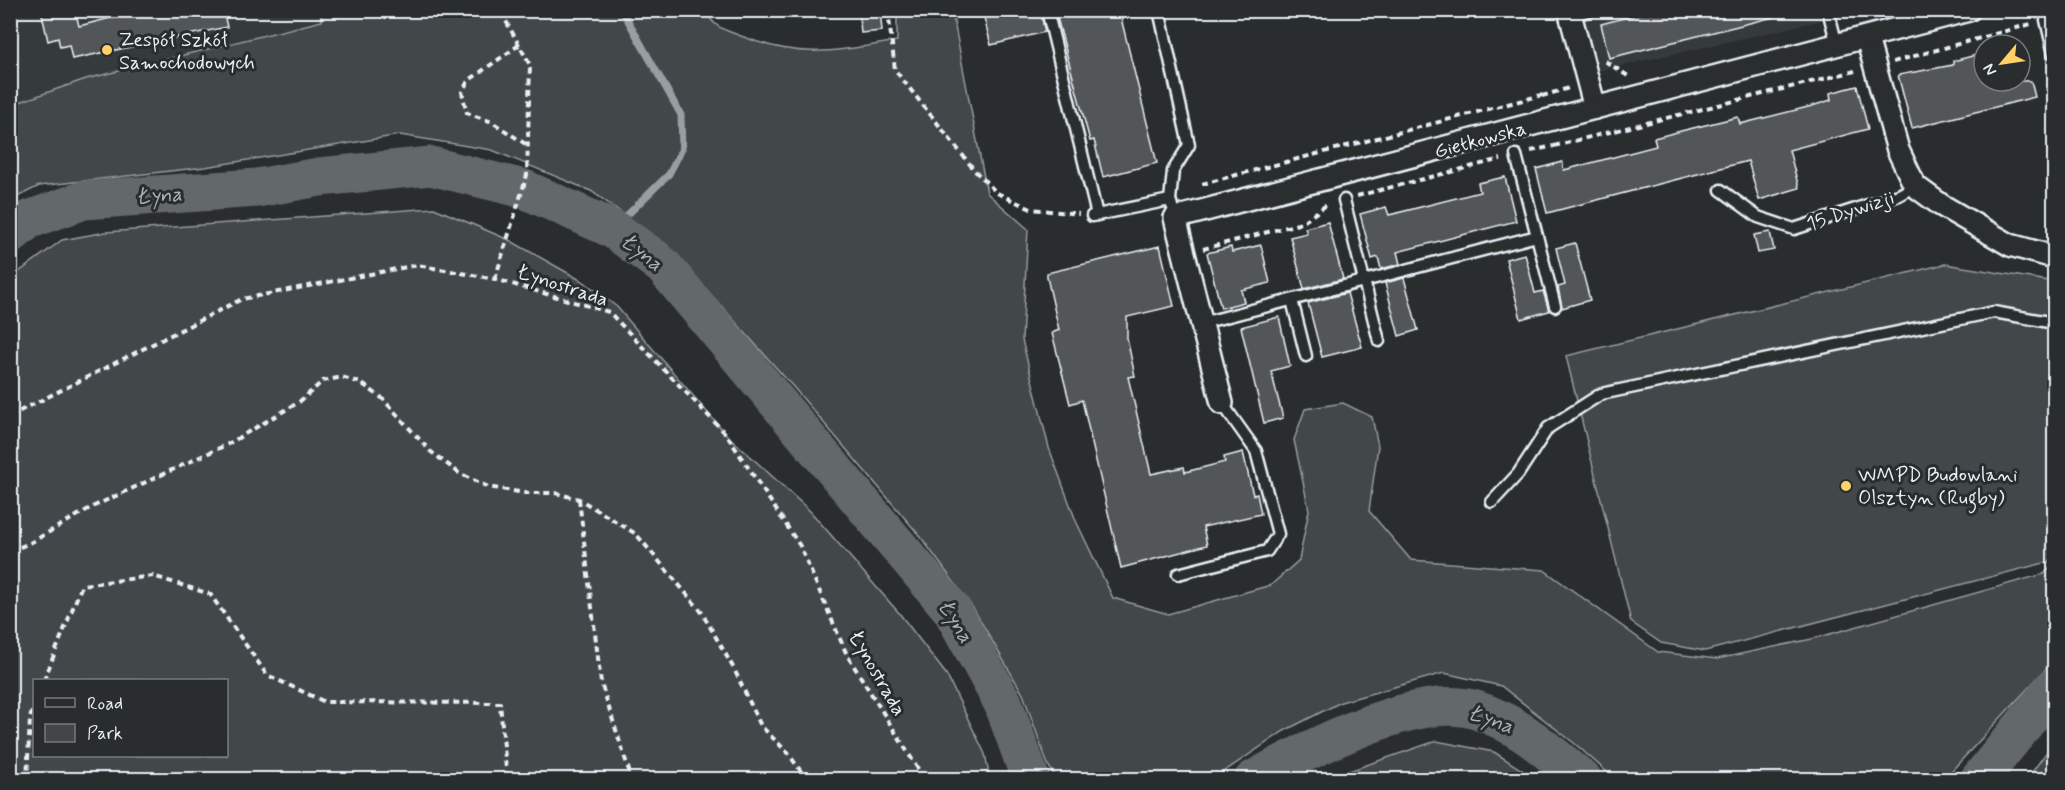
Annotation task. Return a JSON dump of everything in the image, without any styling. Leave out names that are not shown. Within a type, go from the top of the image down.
[{"type":"street","name":"Gietkowska","points":[[1172,209],[1595,108],[1969,10]]},
{"type":"street","points":[[1577,12],[1595,108]]},
{"type":"street","name":"15 Dywizji","points":[[1867,38],[1898,150],[1915,186],[1941,205],[2010,245],[2055,257]]},
{"type":"street","points":[[1172,209],[1222,403]]},
{"type":"lane","points":[[1047,10],[1094,215],[1172,209],[1173,171],[1189,145],[1159,10]]},
{"type":"lane","points":[[1828,10],[1838,45]]},
{"type":"lane","points":[[2046,20],[2055,54]]},
{"type":"lane","points":[[1516,155],[1555,306]]},
{"type":"lane","name":"15 Dywizji","points":[[1721,190],[1758,218],[1794,229],[1899,195],[1915,186]]},
{"type":"lane","points":[[1344,200],[1379,341]]},
{"type":"lane","points":[[1202,323],[1537,236]]},
{"type":"lane","points":[[1292,300],[1306,356]]},
{"type":"lane","points":[[1492,502],[1518,474],[1548,428],[1601,394],[1994,312],[2055,323]]},
{"type":"lane","points":[[1178,574],[1268,551],[1278,534],[1256,451],[1222,403]]},
{"type":"path","points":[[495,279],[527,175],[530,64],[500,10]]},
{"type":"path","points":[[888,10],[895,70],[976,172],[997,193],[1031,209],[1094,215]]},
{"type":"path","points":[[1892,62],[2046,20]]},
{"type":"path","points":[[519,45],[468,81],[462,92],[467,112],[492,122],[528,146]]},
{"type":"path","points":[[1598,56],[1638,82]]},
{"type":"path","points":[[1184,254],[1302,223],[1328,203],[1856,71]]},
{"type":"path","points":[[1202,184],[1569,88]]},
{"type":"path","points":[[1542,95],[1544,102]]},
{"type":"path","points":[[1552,138],[1554,146]]},
{"type":"path","name":"Łynostrada","points":[[10,416],[242,299],[417,265],[495,279],[609,312],[726,434],[800,546],[847,655],[925,780]]},
{"type":"path","points":[[10,551],[30,543],[92,507],[228,444],[300,402],[323,381],[342,377],[361,383],[382,398],[430,451],[459,473],[488,487],[525,493],[555,493],[579,499],[636,534],[694,602],[734,669],[761,726],[788,753],[807,780]]},
{"type":"path","points":[[579,499],[601,683],[632,780]]},
{"type":"path","points":[[45,679],[82,585],[153,576],[210,594],[267,675],[326,702],[500,703],[507,780]]},
{"type":"path","points":[[27,780],[30,718],[33,709]]},
{"type":"shaded area","name":"Zespół Szkół Samochodowych","points":[[416,10],[323,21],[86,79],[11,105],[10,11]]},
{"type":"shaded area","points":[[1579,10],[1863,11],[1594,72]]},
{"type":"green space","points":[[320,11],[705,11],[716,25],[762,44],[801,51],[819,51],[897,41],[897,11],[952,11],[987,193],[1028,229],[1022,340],[1049,448],[1076,521],[1113,598],[1168,614],[1271,585],[1299,560],[1309,510],[1294,440],[1305,409],[1343,403],[1372,417],[1378,446],[1369,511],[1411,560],[1544,570],[1658,652],[1717,659],[1812,639],[2044,574],[2054,563],[2054,660],[1944,779],[1615,779],[1574,743],[1501,686],[1444,673],[1341,702],[1284,731],[1213,779],[1057,779],[1048,765],[1023,694],[973,608],[920,536],[795,389],[667,245],[591,191],[492,150],[400,135],[205,167],[39,186],[11,200],[11,105],[86,79],[322,21]]},
{"type":"green space","points":[[434,208],[509,240],[584,282],[617,307],[726,434],[810,511],[899,613],[946,674],[985,754],[990,779],[11,779],[11,278],[62,240],[106,232]]},
{"type":"green space","points":[[1945,264],[2054,282],[2054,556],[2048,562],[1705,651],[1661,643],[1631,622],[1566,356]]},
{"type":"green space","points":[[1436,741],[1494,752],[1536,779],[1326,779]]},
{"type":"green space","points":[[2054,742],[2054,779],[2027,779]]},
{"type":"building","points":[[41,10],[75,10],[79,26],[142,10],[223,10],[227,27],[72,59],[69,45],[60,47],[58,38],[48,41]]},
{"type":"building","points":[[859,10],[880,10],[882,31],[861,33]]},
{"type":"building","points":[[982,10],[1040,10],[1045,32],[991,45]]},
{"type":"building","points":[[1055,10],[1119,10],[1157,163],[1103,177],[1094,140],[1090,141]]},
{"type":"building","points":[[1654,10],[1773,10],[1774,17],[1609,58],[1601,24]]},
{"type":"building","points":[[1972,56],[1972,93],[2032,93],[2032,85],[2035,97],[1912,128],[1898,75],[1953,65],[1953,61]]},
{"type":"building","points":[[1857,86],[1868,129],[1789,150],[1799,188],[1759,200],[1748,161],[1547,213],[1536,169],[1562,162],[1564,170],[1656,146],[1654,138],[1681,131],[1738,117],[1740,124],[1812,106],[1831,100],[1830,93]]},
{"type":"building","points":[[1505,177],[1516,221],[1397,252],[1400,264],[1381,269],[1378,257],[1372,259],[1360,214],[1386,207],[1389,215],[1480,192],[1478,183]]},
{"type":"building","points":[[1328,222],[1343,279],[1304,289],[1290,237],[1307,233],[1305,228]]},
{"type":"building","points":[[1770,232],[1774,250],[1758,253],[1754,235]]},
{"type":"building","points":[[1575,243],[1590,300],[1562,308],[1558,287],[1565,285],[1556,248]]},
{"type":"building","points":[[1261,245],[1270,283],[1241,290],[1244,302],[1221,308],[1207,253],[1231,247],[1232,252]]},
{"type":"building","points":[[1160,246],[1174,306],[1127,317],[1127,338],[1135,376],[1128,377],[1151,474],[1184,467],[1185,472],[1225,462],[1224,457],[1243,452],[1253,495],[1257,494],[1261,514],[1203,527],[1207,545],[1121,568],[1082,400],[1070,404],[1052,333],[1059,330],[1047,273]]},
{"type":"building","points":[[1525,254],[1535,293],[1543,291],[1549,311],[1521,319],[1506,259]]},
{"type":"building","points":[[1404,278],[1418,330],[1399,336],[1385,283]]},
{"type":"building","points":[[1347,293],[1362,347],[1322,357],[1308,303]]},
{"type":"building","points":[[1279,317],[1290,366],[1271,371],[1283,418],[1264,423],[1241,327]]},
{"type":"waterway","points":[[613,229],[669,174],[682,149],[681,115],[622,10]]},
{"type":"waterway","name":"Łyna","points":[[10,235],[28,220],[84,200],[257,188],[319,177],[431,166],[524,189],[613,229],[663,266],[952,610],[1003,703],[1031,780]]},
{"type":"waterway","name":"Łyna","points":[[1979,780],[2054,687]]},
{"type":"waterway","name":"Łyna","points":[[1253,780],[1302,754],[1362,727],[1394,716],[1424,709],[1452,706],[1476,710],[1506,722],[1532,739],[1583,780]]},
{"type":"place","name":"Zespół Szkół Samochodowych","points":[[107,50]]},
{"type":"place","name":"WMPD Budowlani Olsztyn (Rugby)","points":[[1846,486]]}]
